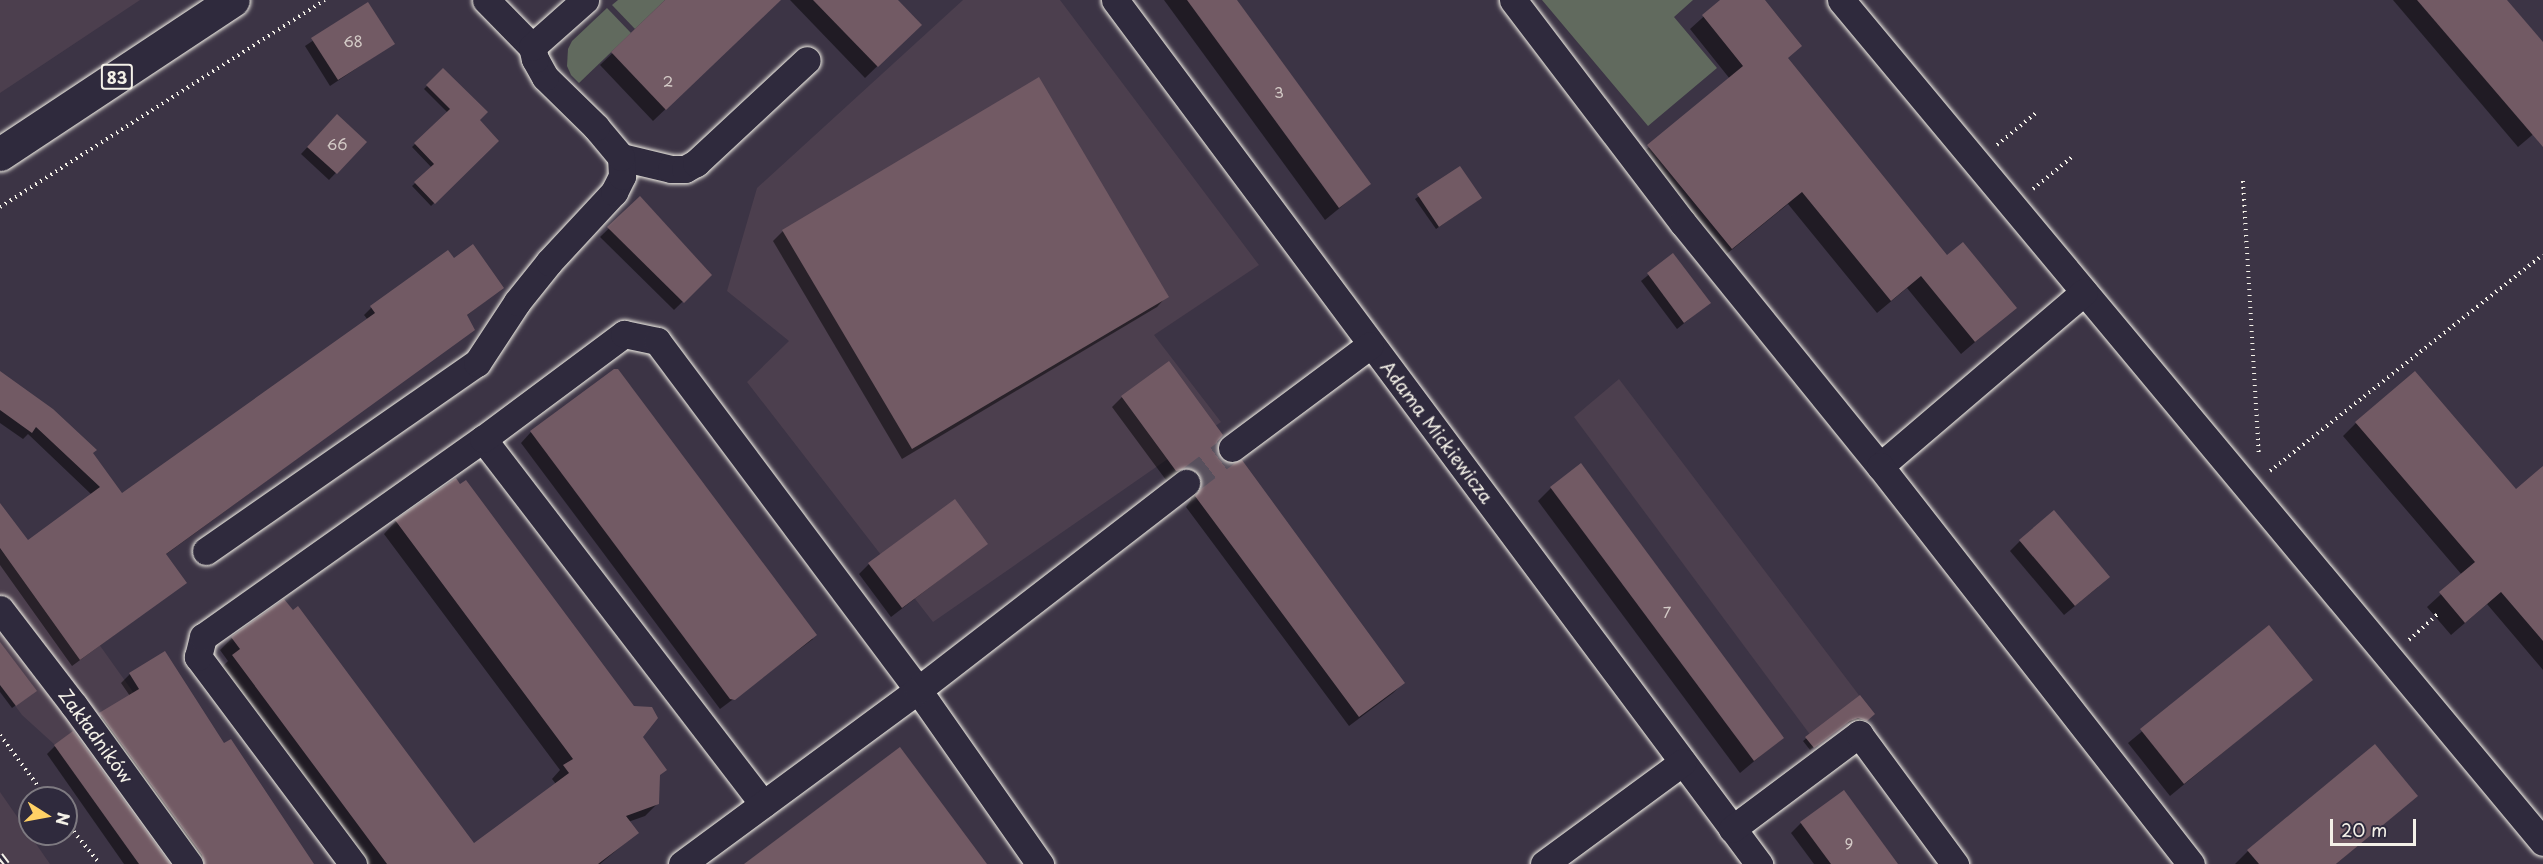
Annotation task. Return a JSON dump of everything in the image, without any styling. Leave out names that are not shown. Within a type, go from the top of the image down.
[{"type":"main road","name":"83","points":[[0,154],[233,0]]},
{"type":"street","points":[[486,0],[532,47],[535,59],[545,77],[596,127],[621,157],[671,169],[685,169],[696,163],[807,60]]},
{"type":"street","points":[[532,47],[585,0]]},
{"type":"street","name":"Adama Mickiewicza","points":[[1115,0],[1759,864]]},
{"type":"street","points":[[1513,0],[1683,223],[1880,466],[2191,864]]},
{"type":"street","points":[[1841,0],[2543,842]]},
{"type":"street","points":[[206,551],[477,363],[518,302],[549,262],[614,192],[622,176],[621,157]]},
{"type":"street","points":[[1880,466],[2084,292]]},
{"type":"street","points":[[353,864],[198,657],[203,637],[483,439],[624,334],[657,341],[918,690],[1040,864]]},
{"type":"street","points":[[1232,448],[1370,345]]},
{"type":"street","points":[[483,439],[763,804]]},
{"type":"street","points":[[681,864],[918,690],[1185,483]]},
{"type":"street","name":"Zakładników","points":[[0,609],[73,704],[189,864]]},
{"type":"street","points":[[1732,829],[1859,734],[1955,864]]},
{"type":"street","points":[[1544,864],[1683,762]]},
{"type":"path","points":[[0,207],[325,0]]},
{"type":"path","points":[[2269,471],[2543,255]]},
{"type":"path","points":[[0,735],[38,786]]},
{"type":"path","points":[[78,837],[100,864]]},
{"type":"shaded area","points":[[0,0],[140,0],[0,93]]},
{"type":"shaded area","points":[[963,0],[1060,0],[1259,265],[1154,335],[1221,422],[933,622],[747,382],[789,341],[727,291],[757,188]]},
{"type":"shaded area","points":[[1619,379],[1871,711],[1820,748],[1574,417]]},
{"type":"shaded area","points":[[29,546],[133,692],[248,864],[139,864],[55,745],[22,715],[0,685],[0,549],[9,560]]},
{"type":"shaded area","points":[[0,792],[18,818],[18,846],[38,846],[50,864],[0,864]]},
{"type":"green space","points":[[618,0],[665,0],[635,29],[612,5]]},
{"type":"green space","points":[[1542,0],[1693,0],[1674,17],[1717,68],[1648,126]]},
{"type":"green space","points":[[607,8],[631,33],[579,83],[571,75],[567,66],[568,49],[572,41]]},
{"type":"building","points":[[665,0],[781,0],[666,110],[611,52]]},
{"type":"building","points":[[813,0],[898,0],[922,25],[878,67]]},
{"type":"building","points":[[1187,0],[1237,0],[1371,184],[1339,208]]},
{"type":"building","points":[[1720,0],[1765,0],[1802,46],[1788,58],[1947,255],[1963,242],[2017,308],[1975,342],[1921,276],[1891,301],[1802,192],[1732,249],[1647,145],[1743,66],[1702,15]]},
{"type":"building","points":[[2417,0],[2507,0],[2543,42],[2543,147]]},
{"type":"building","points":[[368,2],[395,44],[338,80],[311,38]]},
{"type":"building","points":[[443,68],[488,112],[480,120],[499,141],[435,204],[414,182],[434,164],[414,143],[450,109],[426,85]]},
{"type":"building","points":[[1039,77],[1169,297],[912,449],[782,230]]},
{"type":"building","points":[[337,114],[367,142],[337,174],[307,147]]},
{"type":"building","points":[[1460,166],[1482,198],[1439,227],[1417,194]]},
{"type":"building","points":[[640,196],[712,275],[684,303],[607,227]]},
{"type":"building","points":[[473,244],[504,288],[467,315],[475,330],[166,554],[187,583],[80,660],[0,548],[0,503],[28,540],[100,487],[36,427],[32,433],[0,410],[0,371],[53,409],[97,450],[93,453],[122,493],[375,313],[370,306],[448,250],[454,258]]},
{"type":"building","points":[[1673,253],[1711,303],[1684,323],[1647,273]]},
{"type":"building","points":[[1169,361],[1223,435],[1217,442],[1219,457],[1226,463],[1242,460],[1405,683],[1359,717],[1195,496],[1201,488],[1199,474],[1191,468],[1176,471],[1121,396]]},
{"type":"building","points":[[614,369],[618,369],[817,635],[735,700],[730,699],[530,431]]},
{"type":"building","points":[[2415,371],[2516,489],[2543,466],[2543,641],[2501,592],[2465,623],[2439,592],[2475,562],[2355,422]]},
{"type":"building","points":[[1581,463],[1784,738],[1754,761],[1550,487]]},
{"type":"building","points":[[456,478],[460,484],[466,480],[634,706],[652,707],[658,718],[643,737],[667,770],[660,775],[659,804],[626,816],[639,833],[598,864],[387,864],[232,655],[240,649],[231,637],[284,599],[293,610],[298,606],[474,843],[569,773],[563,765],[573,759],[395,520]]},
{"type":"building","points":[[955,499],[988,544],[902,608],[868,563]]},
{"type":"building","points":[[2054,510],[2110,577],[2075,606],[2019,540]]},
{"type":"building","points":[[2269,625],[2313,680],[2184,784],[2140,729]]},
{"type":"building","points":[[0,642],[37,691],[16,706],[0,685]]},
{"type":"building","points":[[165,651],[224,743],[231,739],[314,864],[204,864],[202,855],[99,713],[139,689],[129,673]]},
{"type":"building","points":[[1860,695],[1875,714],[1867,721],[1858,718],[1850,721],[1814,748],[1805,737]]},
{"type":"building","points":[[73,731],[170,864],[139,864],[54,745]]},
{"type":"building","points":[[2375,744],[2418,796],[2336,864],[2259,864],[2247,850]]},
{"type":"building","points":[[900,747],[987,864],[744,864]]},
{"type":"building","points":[[1844,790],[1898,864],[1831,864],[1800,822]]},
{"type":"tunnel","points":[[1186,483],[1232,448]]},
{"type":"railway","points":[[0,855],[7,864]]}]
